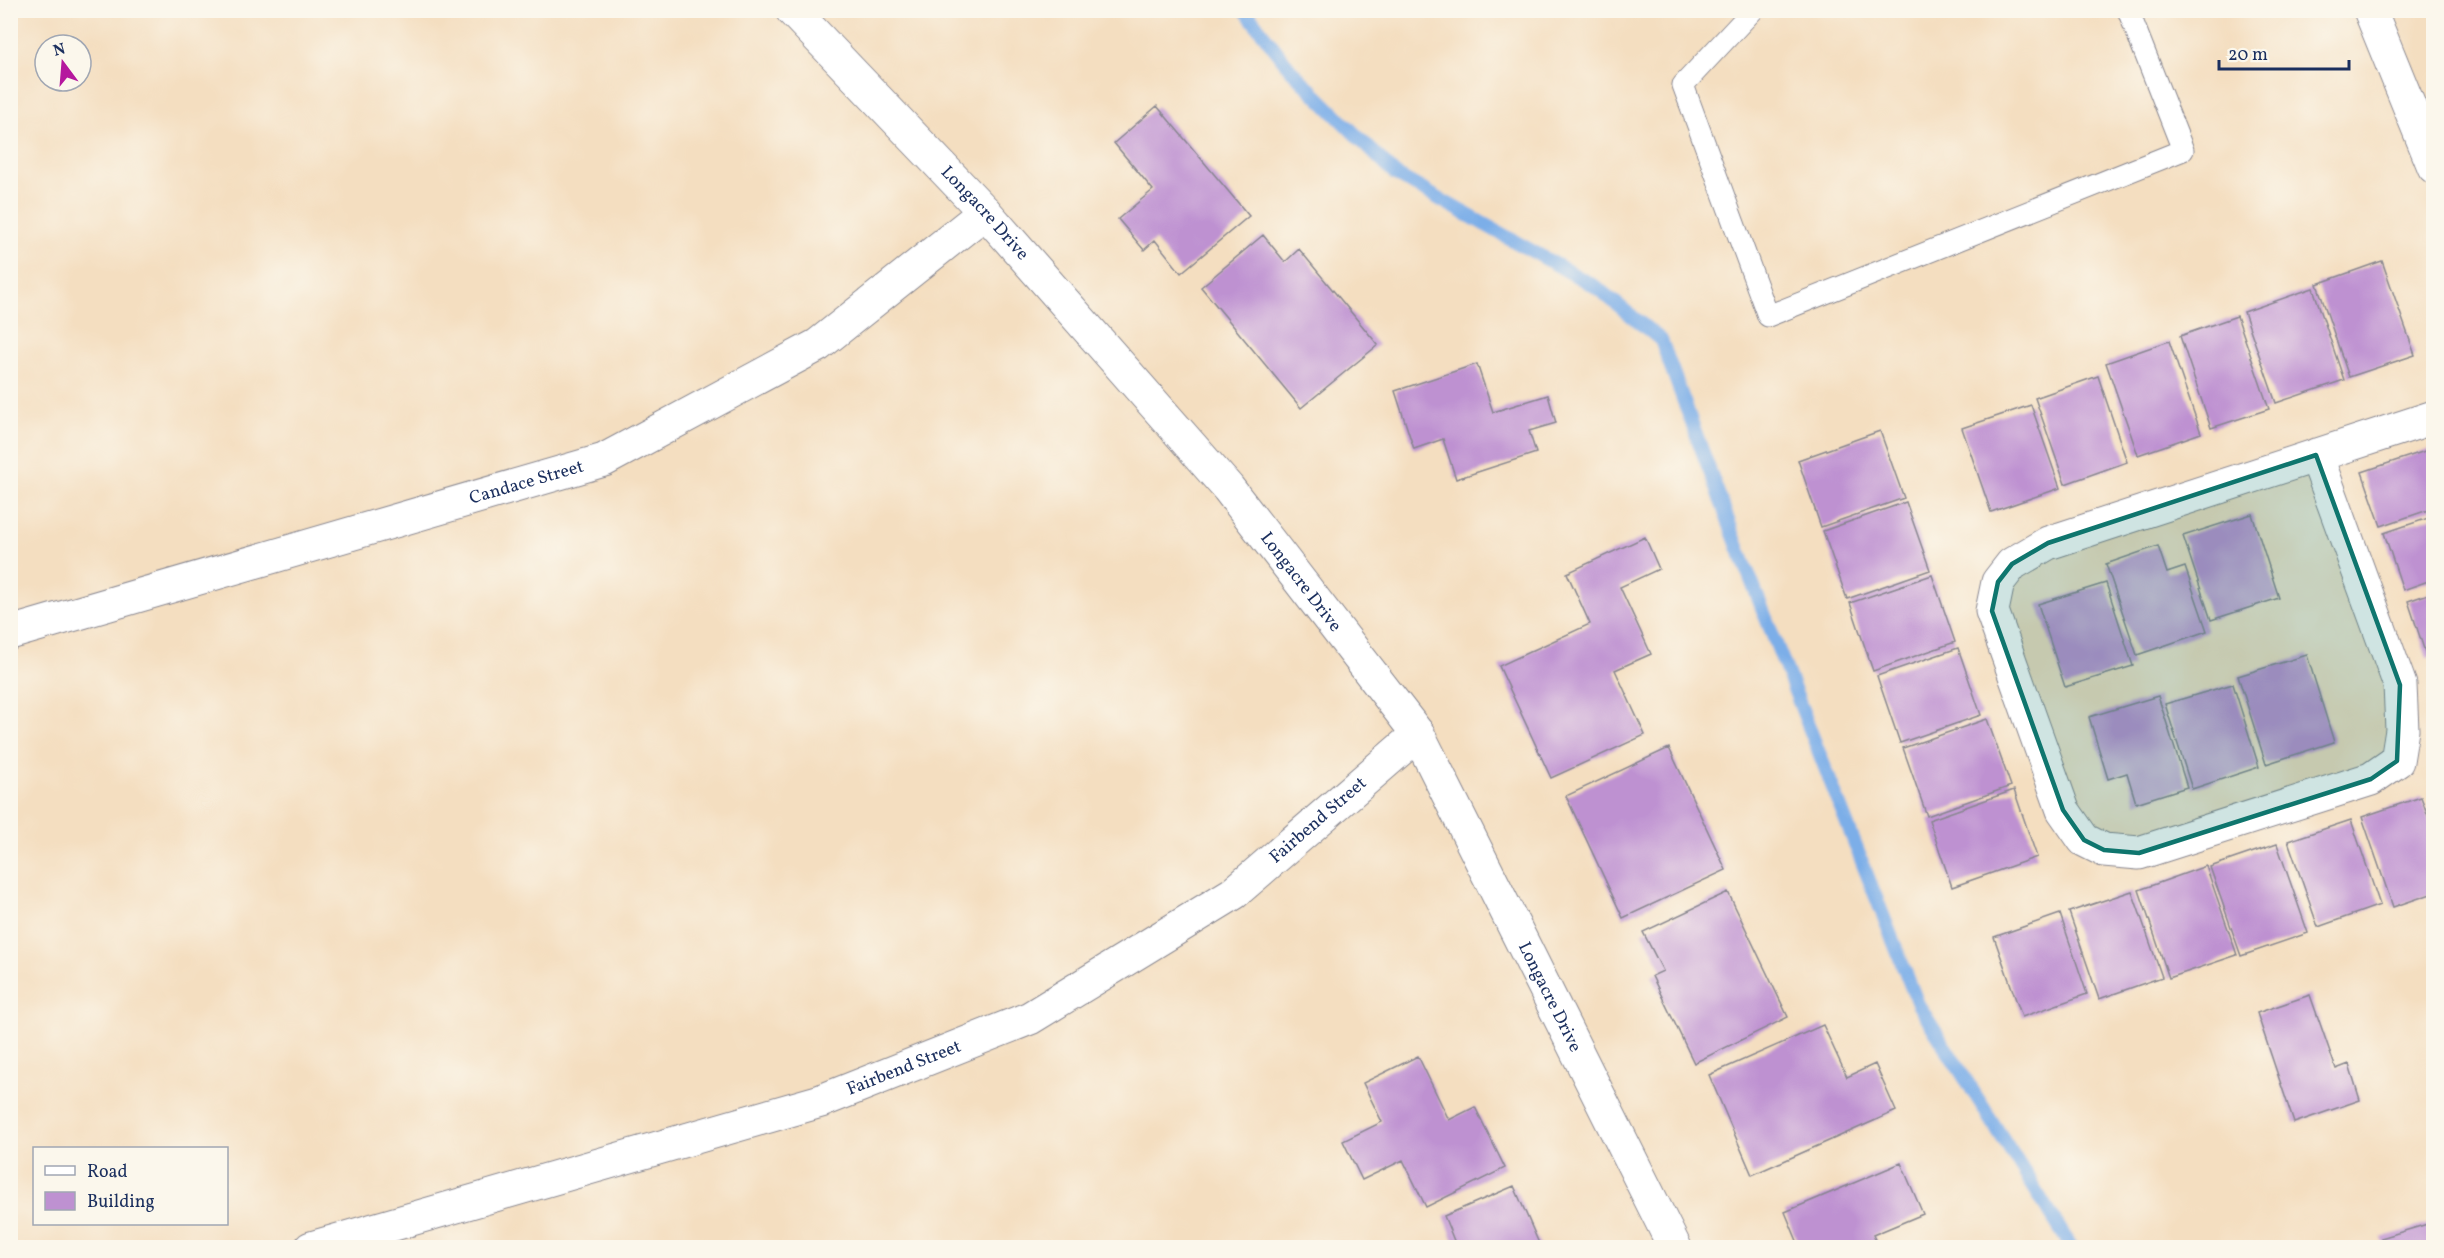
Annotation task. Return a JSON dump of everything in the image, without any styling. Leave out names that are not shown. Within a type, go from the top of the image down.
[{"type":"street","name":"Longacre Drive","points":[[792,10],[985,212],[1228,488],[1418,734],[1675,1248]]},
{"type":"street","points":[[2370,10],[2433,167]]},
{"type":"street","name":"Candace Street","points":[[10,633],[604,460],[818,345],[985,212]]},
{"type":"street","points":[[2316,455],[2400,685],[2402,730],[2397,761],[2371,778],[2139,852],[2104,850],[2084,840],[2063,810],[1992,611],[1998,582],[2012,564],[2048,543],[2316,455],[2433,417]]},
{"type":"street","name":"Fairbend Street","points":[[311,1248],[821,1101],[1030,1018],[1234,893],[1418,734]]},
{"type":"lane","points":[[1753,10],[1683,85],[1768,316],[2183,150],[2128,10]]},
{"type":"highlighted area","points":[[2316,455],[2400,685],[2397,761],[2371,779],[2139,853],[2104,850],[2084,840],[2063,810],[1992,611],[1998,582],[2012,564],[2048,543]]},
{"type":"building","points":[[1157,106],[1249,216],[1181,273],[1155,240],[1144,250],[1118,219],[1153,190],[1114,143]]},
{"type":"building","points":[[1263,235],[1285,262],[1299,249],[1378,345],[1301,408],[1201,287]]},
{"type":"building","points":[[2382,261],[2415,355],[2349,377],[2317,284]]},
{"type":"building","points":[[2313,288],[2344,380],[2276,403],[2244,312]]},
{"type":"building","points":[[2237,316],[2269,409],[2211,428],[2180,336]]},
{"type":"building","points":[[2169,341],[2201,433],[2138,455],[2106,363]]},
{"type":"building","points":[[1477,364],[1493,412],[1548,395],[1556,423],[1529,431],[1536,453],[1456,479],[1443,439],[1414,449],[1395,391]]},
{"type":"building","points":[[2098,376],[2127,462],[2065,484],[2035,398]]},
{"type":"building","points":[[2031,405],[2060,488],[1991,512],[1962,428]]},
{"type":"building","points":[[1880,431],[1904,498],[1821,527],[1798,460]]},
{"type":"building","points":[[2434,448],[2434,508],[2381,526],[2362,472]]},
{"type":"building","points":[[1906,502],[1930,570],[1847,599],[1823,531]]},
{"type":"building","points":[[2252,514],[2279,598],[2211,620],[2183,536]]},
{"type":"building","points":[[2434,516],[2434,579],[2403,590],[2384,533]]},
{"type":"building","points":[[1645,537],[1659,569],[1620,587],[1651,654],[1615,670],[1645,735],[1551,778],[1499,666],[1590,624],[1567,573]]},
{"type":"building","points":[[2158,546],[2167,573],[2185,567],[2207,631],[2137,655],[2106,564]]},
{"type":"building","points":[[1932,575],[1955,642],[1873,671],[1850,603]]},
{"type":"building","points":[[2106,583],[2133,666],[2065,687],[2038,604]]},
{"type":"building","points":[[2434,592],[2434,656],[2427,658],[2408,601]]},
{"type":"building","points":[[1958,648],[1981,715],[1900,743],[1877,676]]},
{"type":"building","points":[[2307,655],[2334,742],[2266,764],[2238,676]]},
{"type":"building","points":[[2233,684],[2259,767],[2192,789],[2165,704]]},
{"type":"building","points":[[2158,696],[2187,787],[2136,803],[2127,773],[2108,779],[2089,717]]},
{"type":"building","points":[[1987,719],[2011,786],[1927,816],[1903,748]]},
{"type":"building","points":[[1669,748],[1726,870],[1623,918],[1566,796]]},
{"type":"building","points":[[2014,790],[2037,857],[1952,887],[1929,820]]},
{"type":"building","points":[[2421,797],[2434,832],[2434,893],[2393,907],[2362,817]]},
{"type":"building","points":[[2351,820],[2380,905],[2318,927],[2288,841]]},
{"type":"building","points":[[2277,844],[2308,933],[2241,956],[2210,867]]},
{"type":"building","points":[[2206,866],[2237,955],[2169,978],[2139,890]]},
{"type":"building","points":[[2132,891],[2162,977],[2099,999],[2069,912]]},
{"type":"building","points":[[1728,892],[1788,1017],[1694,1063],[1652,976],[1663,971],[1643,932]]},
{"type":"building","points":[[2060,914],[2087,994],[2022,1017],[1994,937]]},
{"type":"building","points":[[2310,995],[2336,1069],[2349,1064],[2360,1100],[2294,1123],[2257,1013]]},
{"type":"building","points":[[1823,1025],[1847,1077],[1875,1064],[1896,1111],[1752,1175],[1709,1075]]},
{"type":"building","points":[[1418,1056],[1449,1120],[1475,1107],[1505,1168],[1426,1207],[1403,1160],[1362,1180],[1343,1141],[1382,1122],[1363,1083]]},
{"type":"building","points":[[1901,1163],[1923,1214],[1873,1235],[1879,1248],[1800,1248],[1785,1212]]},
{"type":"building","points":[[1514,1186],[1541,1248],[1457,1248],[1444,1216]]},
{"type":"building","points":[[2434,1222],[2434,1248],[2384,1248],[2381,1238]]},
{"type":"waterway","points":[[1245,10],[1291,70],[1395,174],[1596,287],[1661,340],[1738,547],[1918,1004],[2072,1248]]}]
